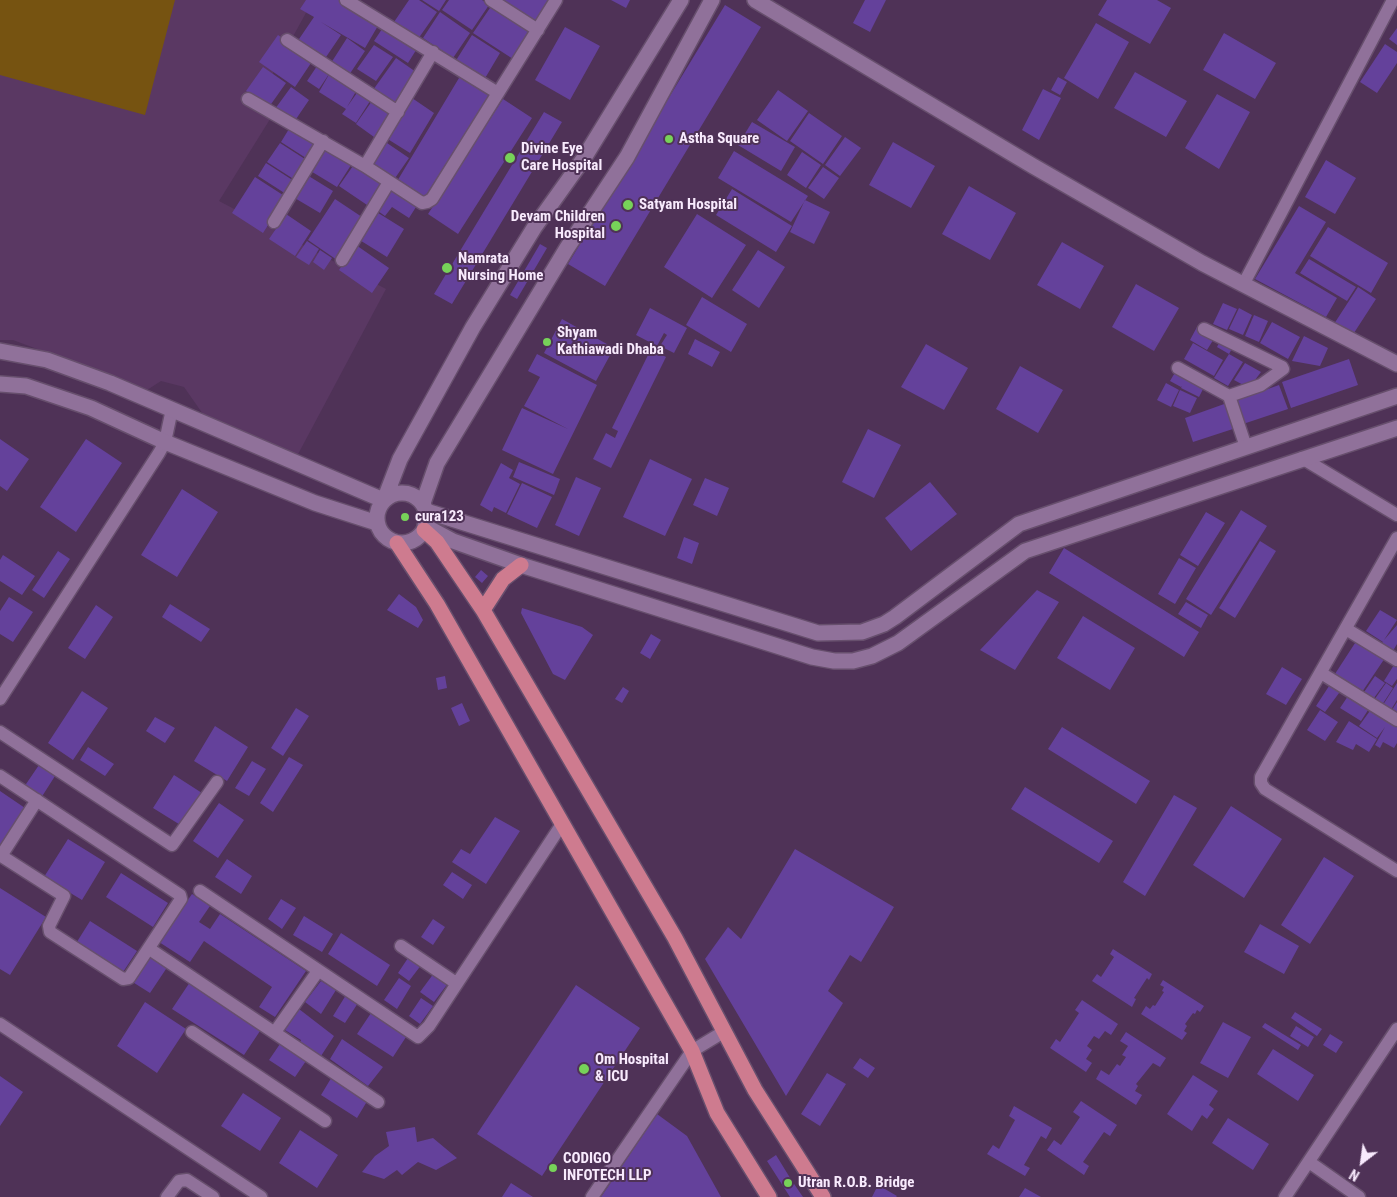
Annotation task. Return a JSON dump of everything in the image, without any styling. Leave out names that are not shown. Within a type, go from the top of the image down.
[{"type":"main road","points":[[425,528],[438,542],[483,610],[675,938],[755,1090],[823,1197]]},
{"type":"main road","points":[[397,543],[437,604],[692,1052],[717,1113],[769,1197]]},
{"type":"main road","points":[[483,610],[503,579],[521,565]]},
{"type":"street","points":[[346,0],[434,52],[498,93]]},
{"type":"street","points":[[491,0],[538,30]]},
{"type":"street","points":[[248,99],[365,166],[422,204],[432,198],[556,0]]},
{"type":"street","points":[[681,0],[584,158],[534,228],[473,327],[400,459],[384,499],[376,512],[376,523],[383,535],[397,543],[414,540],[425,528],[424,507],[437,463],[567,248],[626,157],[712,0]]},
{"type":"street","points":[[755,0],[1040,170],[1243,285],[1397,364]]},
{"type":"street","points":[[1243,285],[1393,0]]},
{"type":"street","points":[[287,40],[398,112]]},
{"type":"street","points":[[365,166],[434,52]]},
{"type":"street","points":[[274,222],[323,141]]},
{"type":"street","points":[[342,260],[389,182]]},
{"type":"street","points":[[1204,329],[1282,367],[1282,371],[1261,384],[1229,396]]},
{"type":"street","points":[[0,351],[47,360],[172,409],[335,481],[384,499],[396,493],[409,493],[424,507],[616,571],[818,633],[862,632],[884,624],[896,617],[1019,524],[1397,396]]},
{"type":"street","points":[[1178,368],[1229,396],[1246,447]]},
{"type":"street","points":[[0,384],[26,386],[91,408],[165,442],[315,502],[376,523]]},
{"type":"street","points":[[0,699],[165,442],[172,409]]},
{"type":"street","points":[[425,528],[521,565],[812,657],[834,661],[853,661],[872,656],[898,643],[1025,551],[1397,428]]},
{"type":"street","points":[[1302,458],[1397,515]]},
{"type":"street","points":[[1397,538],[1261,777],[1261,783],[1265,789],[1397,871]]},
{"type":"street","points":[[609,593],[616,571]]},
{"type":"street","points":[[1346,629],[1397,660]]},
{"type":"street","points":[[1320,673],[1397,720]]},
{"type":"street","points":[[0,732],[172,845],[217,782]]},
{"type":"street","points":[[0,776],[37,800],[180,895],[181,899],[129,978],[123,979],[50,932],[49,926],[64,896],[0,856],[37,800]]},
{"type":"street","points":[[200,891],[418,1037],[424,1033],[562,824]]},
{"type":"street","points":[[401,946],[456,983]]},
{"type":"street","points":[[154,952],[378,1102]]},
{"type":"street","points":[[276,1032],[318,971]]},
{"type":"street","points":[[0,1024],[261,1197]]},
{"type":"street","points":[[1286,1197],[1397,1029]]},
{"type":"street","points":[[592,1197],[692,1052],[724,1031]]},
{"type":"street","points":[[192,1032],[325,1121]]},
{"type":"street","points":[[1309,1162],[1359,1197]]},
{"type":"street","points":[[167,1197],[179,1181],[187,1180],[213,1197]]},
{"type":"shaded area","points":[[0,0],[313,0],[256,104],[272,116],[219,201],[386,289],[296,458],[205,417],[184,387],[161,381],[147,390],[13,340],[0,340]]},
{"type":"shaded area","points":[[0,0],[175,0],[145,115],[0,75]]},
{"type":"building","points":[[306,0],[339,0],[379,24],[365,48],[321,22],[341,35],[324,60],[297,42],[314,17],[300,9]]},
{"type":"building","points":[[409,0],[419,0],[437,12],[418,39],[394,22]]},
{"type":"building","points":[[422,0],[446,0],[439,11]]},
{"type":"building","points":[[449,0],[482,0],[489,5],[472,30],[442,10]]},
{"type":"building","points":[[501,0],[550,0],[537,22]]},
{"type":"building","points":[[611,0],[630,0],[626,8]]},
{"type":"building","points":[[865,0],[886,0],[870,32],[853,23]]},
{"type":"building","points":[[1107,0],[1157,0],[1171,8],[1150,44],[1098,15]]},
{"type":"building","points":[[492,5],[531,31],[513,59],[473,33]]},
{"type":"building","name":"Astha Square","points":[[725,5],[761,27],[605,286],[568,264]]},
{"type":"building","points":[[440,12],[470,33],[453,58],[423,38]]},
{"type":"building","points":[[1096,23],[1129,42],[1098,99],[1064,78]]},
{"type":"building","points":[[384,26],[418,47],[408,63],[374,41]]},
{"type":"building","points":[[565,27],[600,46],[570,100],[535,80]]},
{"type":"building","points":[[1397,28],[1397,45],[1389,39]]},
{"type":"building","points":[[1224,33],[1276,63],[1255,99],[1203,70]]},
{"type":"building","points":[[278,35],[313,60],[295,87],[259,62]]},
{"type":"building","points":[[472,35],[500,53],[484,80],[455,62]]},
{"type":"building","points":[[347,38],[365,51],[349,75],[331,63]]},
{"type":"building","points":[[1385,44],[1397,52],[1397,63],[1377,93],[1360,82]]},
{"type":"building","points":[[374,45],[393,57],[376,81],[357,69]]},
{"type":"building","points":[[396,58],[416,72],[393,105],[373,90]]},
{"type":"building","points":[[319,63],[331,71],[319,89],[307,81]]},
{"type":"building","points":[[263,67],[286,83],[269,107],[246,91]]},
{"type":"building","points":[[331,71],[358,88],[347,107],[359,90],[372,98],[356,123],[342,114],[346,109],[319,92]]},
{"type":"building","points":[[1135,72],[1187,101],[1166,137],[1114,108]]},
{"type":"building","points":[[462,73],[491,92],[423,200],[396,183]]},
{"type":"building","points":[[1058,77],[1067,82],[1060,95],[1051,90]]},
{"type":"building","points":[[291,87],[309,100],[294,122],[275,109]]},
{"type":"building","points":[[1043,89],[1061,98],[1039,140],[1022,130]]},
{"type":"building","points":[[778,90],[808,111],[787,141],[757,120]]},
{"type":"building","points":[[1217,94],[1250,112],[1219,169],[1185,148]]},
{"type":"building","points":[[374,98],[392,111],[374,137],[356,124]]},
{"type":"building","points":[[412,98],[434,113],[410,153],[386,138]]},
{"type":"building","points":[[503,99],[532,118],[458,234],[428,214]]},
{"type":"building","points":[[544,112],[562,122],[452,304],[434,294]]},
{"type":"building","points":[[809,113],[842,136],[823,164],[790,141]]},
{"type":"building","points":[[752,122],[795,147],[781,171],[738,145]]},
{"type":"building","points":[[292,124],[320,142],[309,160],[281,142]]},
{"type":"building","points":[[845,137],[861,148],[840,176],[825,165]]},
{"type":"building","points":[[893,142],[935,166],[911,208],[869,185]]},
{"type":"building","points":[[280,143],[308,161],[295,180],[267,162]]},
{"type":"building","points":[[387,143],[409,158],[393,181],[371,165]]},
{"type":"building","points":[[325,145],[353,162],[337,187],[309,170]]},
{"type":"building","points":[[734,151],[808,196],[791,222],[718,178]]},
{"type":"building","points":[[802,152],[821,165],[806,188],[787,175]]},
{"type":"building","points":[[1326,160],[1356,178],[1335,214],[1305,197]]},
{"type":"building","points":[[266,163],[294,181],[286,194],[258,176]]},
{"type":"building","points":[[355,163],[386,183],[370,207],[339,186]]},
{"type":"building","points":[[823,167],[839,178],[824,199],[808,188]]},
{"type":"building","points":[[307,175],[333,191],[320,213],[293,197]]},
{"type":"building","points":[[255,177],[286,197],[263,233],[232,213]]},
{"type":"building","points":[[969,186],[1016,213],[990,260],[942,234]]},
{"type":"building","points":[[390,189],[416,207],[409,218],[392,207],[385,216],[375,209]]},
{"type":"building","points":[[732,189],[792,226],[776,252],[716,215]]},
{"type":"building","points":[[335,199],[365,219],[337,260],[308,240]]},
{"type":"building","points":[[805,200],[830,212],[814,244],[790,232]]},
{"type":"building","points":[[1299,206],[1326,222],[1295,273],[1337,298],[1326,317],[1255,279]]},
{"type":"building","points":[[375,211],[404,229],[387,257],[358,239]]},
{"type":"building","points":[[286,214],[311,231],[295,256],[269,239]]},
{"type":"building","points":[[697,214],[746,245],[712,298],[664,267]]},
{"type":"building","points":[[1328,227],[1388,263],[1371,293],[1310,256]]},
{"type":"building","points":[[307,241],[319,249],[309,265],[296,257]]},
{"type":"building","points":[[1062,242],[1104,266],[1080,309],[1037,285]]},
{"type":"building","points":[[540,244],[547,248],[517,299],[510,295]]},
{"type":"building","points":[[356,245],[389,268],[372,293],[339,270]]},
{"type":"building","points":[[320,250],[332,258],[324,270],[313,262]]},
{"type":"building","points":[[758,250],[785,267],[759,308],[732,290]]},
{"type":"building","points":[[1309,259],[1356,287],[1347,301],[1300,273]]},
{"type":"building","points":[[1136,284],[1179,308],[1154,351],[1112,327]]},
{"type":"building","points":[[1358,287],[1376,299],[1352,336],[1334,324]]},
{"type":"building","points":[[702,297],[747,324],[731,352],[686,325]]},
{"type":"building","points":[[1223,303],[1237,309],[1227,330],[1213,324]]},
{"type":"building","points":[[650,308],[687,328],[674,353],[660,346],[667,335],[664,333],[657,346],[636,335]]},
{"type":"building","points":[[1239,308],[1252,315],[1243,335],[1229,329]]},
{"type":"building","points":[[1254,315],[1268,321],[1259,342],[1245,336]]},
{"type":"building","points":[[562,319],[614,348],[596,381],[544,353]]},
{"type":"building","points":[[1272,322],[1300,337],[1288,359],[1260,343]]},
{"type":"building","points":[[1197,327],[1215,337],[1207,350],[1190,340]]},
{"type":"building","points":[[1304,336],[1328,348],[1320,366],[1292,361]]},
{"type":"building","points":[[695,339],[720,352],[712,367],[688,354]]},
{"type":"building","points":[[1221,339],[1234,345],[1229,354],[1217,347]]},
{"type":"building","points":[[1193,343],[1223,360],[1214,376],[1184,359]]},
{"type":"building","points":[[926,344],[968,368],[944,410],[901,387]]},
{"type":"building","points":[[651,349],[666,357],[611,468],[593,459],[606,433],[615,438],[618,431],[612,428]]},
{"type":"building","points":[[537,354],[597,385],[553,474],[502,450],[522,408],[568,429],[524,406],[540,377],[528,371]]},
{"type":"building","points":[[1229,354],[1243,362],[1228,386],[1214,378]]},
{"type":"building","points":[[1349,359],[1358,385],[1291,408],[1282,382]]},
{"type":"building","points":[[1245,363],[1261,372],[1249,388],[1234,380]]},
{"type":"building","points":[[1020,366],[1063,390],[1038,433],[996,409]]},
{"type":"building","points":[[1177,369],[1205,385],[1199,397],[1170,381]]},
{"type":"building","points":[[1166,383],[1179,390],[1171,407],[1157,400]]},
{"type":"building","points":[[1279,385],[1288,409],[1240,425],[1232,402]]},
{"type":"building","points":[[1180,390],[1197,398],[1190,413],[1173,406]]},
{"type":"building","points":[[1227,403],[1236,428],[1193,442],[1185,418]]},
{"type":"building","points":[[868,429],[901,445],[874,498],[842,482]]},
{"type":"building","points":[[0,439],[29,459],[7,491],[0,486]]},
{"type":"building","points":[[86,439],[122,463],[76,532],[40,507]]},
{"type":"building","points":[[650,459],[692,479],[665,536],[623,517]]},
{"type":"building","points":[[519,462],[560,479],[554,495],[513,477]]},
{"type":"building","points":[[501,463],[513,470],[509,478],[520,484],[506,513],[494,507],[492,512],[480,505]]},
{"type":"building","points":[[576,477],[601,488],[579,536],[555,525]]},
{"type":"building","points":[[705,478],[729,488],[717,516],[693,505]]},
{"type":"building","points":[[930,482],[957,514],[911,551],[885,518]]},
{"type":"building","points":[[522,483],[552,497],[537,528],[507,514]]},
{"type":"building","points":[[182,489],[218,512],[177,577],[141,555]]},
{"type":"building","points":[[1241,510],[1267,526],[1211,615],[1186,599]]},
{"type":"building","points":[[1206,512],[1225,523],[1198,566],[1180,555]]},
{"type":"building","points":[[684,537],[699,543],[692,564],[677,558]]},
{"type":"building","points":[[1260,541],[1276,551],[1235,618],[1219,608]]},
{"type":"building","points":[[1064,548],[1199,632],[1184,657],[1049,573]]},
{"type":"building","points":[[58,551],[70,559],[44,598],[32,590]]},
{"type":"building","points":[[3,555],[35,576],[22,595],[0,581],[0,560]]},
{"type":"building","points":[[1179,558],[1196,568],[1175,604],[1158,594]]},
{"type":"building","points":[[481,570],[488,576],[482,583],[475,577]]},
{"type":"building","points":[[1037,590],[1059,602],[1015,670],[980,650]]},
{"type":"building","points":[[399,594],[416,607],[423,620],[418,628],[387,610]]},
{"type":"building","points":[[9,597],[33,612],[13,642],[0,634],[0,611]]},
{"type":"building","points":[[1186,602],[1208,615],[1201,628],[1178,614]]},
{"type":"building","points":[[170,604],[210,629],[201,642],[162,617]]},
{"type":"building","points":[[96,605],[113,617],[85,659],[68,648]]},
{"type":"building","points":[[522,608],[582,627],[593,635],[565,680],[553,674],[521,613]]},
{"type":"building","points":[[1380,610],[1397,620],[1384,640],[1397,625],[1397,644],[1391,654],[1380,647],[1383,642],[1366,631]]},
{"type":"building","points":[[1083,616],[1135,648],[1110,690],[1057,658]]},
{"type":"building","points":[[651,634],[661,640],[650,659],[640,653]]},
{"type":"building","points":[[1357,640],[1385,658],[1360,695],[1333,677]]},
{"type":"building","points":[[1397,660],[1397,679],[1392,686],[1384,681]]},
{"type":"building","points":[[1282,667],[1302,679],[1286,705],[1266,694]]},
{"type":"building","points":[[445,676],[447,688],[438,690],[436,678]]},
{"type":"building","points":[[1375,676],[1385,683],[1371,702],[1362,695]]},
{"type":"building","points":[[1331,683],[1342,689],[1325,712],[1316,706]]},
{"type":"building","points":[[1386,683],[1393,688],[1380,708],[1372,703]]},
{"type":"building","points":[[1397,683],[1397,700],[1389,713],[1381,708]]},
{"type":"building","points":[[623,687],[629,691],[622,703],[615,699]]},
{"type":"building","points":[[82,691],[108,708],[73,760],[48,743]]},
{"type":"building","points":[[1350,693],[1370,707],[1361,721],[1340,708]]},
{"type":"building","points":[[1397,702],[1397,718],[1390,713]]},
{"type":"building","points":[[462,703],[470,721],[459,726],[451,708]]},
{"type":"building","points":[[296,708],[309,716],[283,756],[271,748]]},
{"type":"building","points":[[1372,708],[1388,722],[1397,725],[1397,743],[1394,748],[1383,742],[1380,748],[1375,745],[1385,727],[1377,738],[1359,726]]},
{"type":"building","points":[[1320,710],[1338,722],[1325,741],[1307,730]]},
{"type":"building","points":[[155,717],[175,728],[165,743],[146,731]]},
{"type":"building","points":[[1349,721],[1377,739],[1369,752],[1356,744],[1353,750],[1336,742]]},
{"type":"building","points":[[215,726],[248,747],[227,781],[194,761]]},
{"type":"building","points":[[1062,727],[1150,781],[1136,804],[1048,749]]},
{"type":"building","points":[[88,747],[114,764],[105,776],[80,760]]},
{"type":"building","points":[[289,757],[303,765],[273,812],[260,803]]},
{"type":"building","points":[[252,761],[266,769],[249,796],[235,788]]},
{"type":"building","points":[[39,765],[55,776],[41,798],[24,787]]},
{"type":"building","points":[[174,775],[202,793],[182,826],[153,808]]},
{"type":"building","points":[[1025,787],[1113,841],[1099,863],[1011,809]]},
{"type":"building","points":[[0,791],[25,808],[0,845]]},
{"type":"building","points":[[1174,795],[1197,808],[1145,896],[1123,882]]},
{"type":"building","points":[[219,803],[244,820],[218,858],[193,841]]},
{"type":"building","points":[[1231,806],[1282,839],[1244,898],[1193,865]]},
{"type":"building","points":[[495,817],[520,831],[486,884],[452,862],[461,849],[470,854]]},
{"type":"building","points":[[68,839],[105,862],[82,900],[44,877]]},
{"type":"building","points":[[795,849],[894,907],[861,962],[850,955],[828,991],[843,1003],[786,1096],[705,959],[728,927],[741,939]]},
{"type":"building","points":[[1324,857],[1354,876],[1310,944],[1281,925]]},
{"type":"building","points":[[227,859],[252,876],[241,894],[215,877]]},
{"type":"building","points":[[452,872],[472,885],[463,899],[443,885]]},
{"type":"building","points":[[121,873],[168,903],[153,927],[106,897]]},
{"type":"building","points":[[0,888],[46,917],[10,975],[0,969]]},
{"type":"building","points":[[192,894],[210,906],[199,922],[210,929],[220,914],[306,971],[275,1017],[259,1007],[272,987],[204,941],[190,962],[159,942]]},
{"type":"building","points":[[281,899],[296,908],[282,929],[268,919]]},
{"type":"building","points":[[304,916],[333,934],[322,952],[293,935]]},
{"type":"building","points":[[433,919],[445,927],[433,945],[421,937]]},
{"type":"building","points":[[90,921],[137,951],[121,975],[75,945]]},
{"type":"building","points":[[1260,924],[1299,946],[1284,974],[1244,952]]},
{"type":"building","points":[[341,933],[390,965],[377,986],[328,954]]},
{"type":"building","points":[[1113,949],[1152,974],[1149,980],[1147,978],[1134,998],[1136,999],[1132,1007],[1092,981],[1097,974],[1101,977],[1114,957],[1110,954]]},
{"type":"building","points":[[149,953],[168,966],[150,993],[131,981]]},
{"type":"building","points":[[410,955],[422,964],[409,981],[398,973]]},
{"type":"building","points":[[434,973],[449,982],[434,1002],[420,992]]},
{"type":"building","points":[[399,978],[411,986],[397,1009],[384,1000]]},
{"type":"building","points":[[1163,980],[1204,1006],[1200,1012],[1197,1010],[1195,1014],[1193,1013],[1185,1024],[1187,1026],[1184,1031],[1187,1033],[1182,1040],[1141,1014],[1146,1006],[1150,1009],[1153,1005],[1155,1006],[1164,992],[1162,991],[1164,987],[1160,985]]},
{"type":"building","points":[[321,981],[336,990],[321,1014],[305,1002]]},
{"type":"building","points":[[190,982],[262,1028],[244,1055],[172,1009]]},
{"type":"building","points":[[576,985],[640,1028],[542,1176],[477,1134]]},
{"type":"building","points":[[346,995],[358,1003],[345,1023],[333,1016]]},
{"type":"building","points":[[421,998],[433,1006],[420,1024],[409,1016]]},
{"type":"building","points":[[1082,1000],[1118,1024],[1111,1035],[1105,1031],[1099,1039],[1094,1036],[1087,1046],[1092,1050],[1086,1059],[1092,1063],[1086,1072],[1050,1048],[1056,1039],[1060,1042],[1079,1013],[1075,1010]]},
{"type":"building","points":[[145,1002],[186,1029],[157,1073],[117,1046]]},
{"type":"building","points":[[299,1009],[334,1036],[321,1056],[300,1043],[301,1040],[285,1030]]},
{"type":"building","points":[[1295,1012],[1322,1029],[1317,1036],[1291,1018]]},
{"type":"building","points":[[371,1013],[406,1037],[393,1057],[357,1034]]},
{"type":"building","points":[[1223,1022],[1251,1037],[1228,1078],[1200,1063]]},
{"type":"building","points":[[1265,1023],[1301,1045],[1298,1050],[1262,1027]]},
{"type":"building","points":[[1296,1026],[1314,1037],[1308,1047],[1290,1036]]},
{"type":"building","points":[[1126,1032],[1166,1058],[1160,1067],[1153,1063],[1136,1084],[1138,1086],[1135,1091],[1142,1095],[1136,1105],[1096,1079],[1101,1070],[1109,1075],[1117,1064],[1120,1066],[1126,1057],[1122,1055],[1128,1046],[1120,1041]]},
{"type":"building","points":[[1330,1034],[1343,1042],[1336,1053],[1323,1045]]},
{"type":"building","points":[[342,1039],[383,1067],[368,1086],[330,1059]]},
{"type":"building","points":[[282,1041],[308,1058],[295,1077],[269,1060]]},
{"type":"building","points":[[1273,1049],[1314,1075],[1298,1101],[1257,1074]]},
{"type":"building","points":[[860,1058],[875,1068],[868,1078],[853,1068]]},
{"type":"building","points":[[827,1073],[846,1084],[820,1126],[801,1114]]},
{"type":"building","points":[[333,1075],[369,1098],[357,1118],[321,1095]]},
{"type":"building","points":[[1193,1075],[1218,1091],[1209,1105],[1214,1109],[1207,1119],[1202,1115],[1192,1131],[1167,1114]]},
{"type":"building","points":[[0,1076],[23,1092],[0,1126]]},
{"type":"building","points":[[243,1093],[281,1118],[260,1151],[221,1126]]},
{"type":"building","points":[[1081,1101],[1117,1125],[1110,1136],[1104,1132],[1083,1162],[1089,1166],[1084,1175],[1047,1150],[1054,1140],[1061,1145],[1080,1117],[1073,1112]]},
{"type":"building","points":[[1014,1106],[1052,1128],[1046,1139],[1041,1136],[1024,1165],[1030,1168],[1025,1176],[987,1154],[993,1145],[999,1149],[1015,1120],[1009,1116]]},
{"type":"building","points":[[657,1114],[687,1136],[721,1197],[601,1197]]},
{"type":"building","points":[[1228,1118],[1269,1144],[1253,1170],[1212,1143]]},
{"type":"building","points":[[415,1127],[417,1142],[433,1138],[457,1158],[436,1170],[418,1162],[402,1175],[397,1170],[384,1179],[362,1172],[375,1156],[389,1146],[386,1132]]},
{"type":"building","points":[[300,1130],[338,1155],[317,1188],[279,1163]]},
{"type":"building","points":[[776,1155],[803,1197],[790,1197],[767,1161]]},
{"type":"building","points":[[511,1183],[533,1197],[502,1197]]},
{"type":"building","points":[[878,1185],[897,1196],[872,1197]]},
{"type":"building","points":[[1025,1188],[1041,1197],[1019,1197]]},
{"type":"place","name":"Astha Square","points":[[669,139]]},
{"type":"place","name":"Divine Eye Care Hospital","points":[[510,158]]},
{"type":"place","name":"Satyam Hospital","points":[[628,205]]},
{"type":"place","name":"Devam Children Hospital","points":[[616,226]]},
{"type":"place","name":"Namrata Nursing Home","points":[[447,268]]},
{"type":"place","name":"Shyam Kathiawadi Dhaba","points":[[547,342]]},
{"type":"place","name":"cura123","points":[[405,517]]},
{"type":"place","name":"Om Hospital & ICU","points":[[584,1069]]},
{"type":"place","name":"CODIGO INFOTECH LLP","points":[[553,1168]]},
{"type":"place","name":"Utran R.O.B. Bridge","points":[[788,1183]]}]
